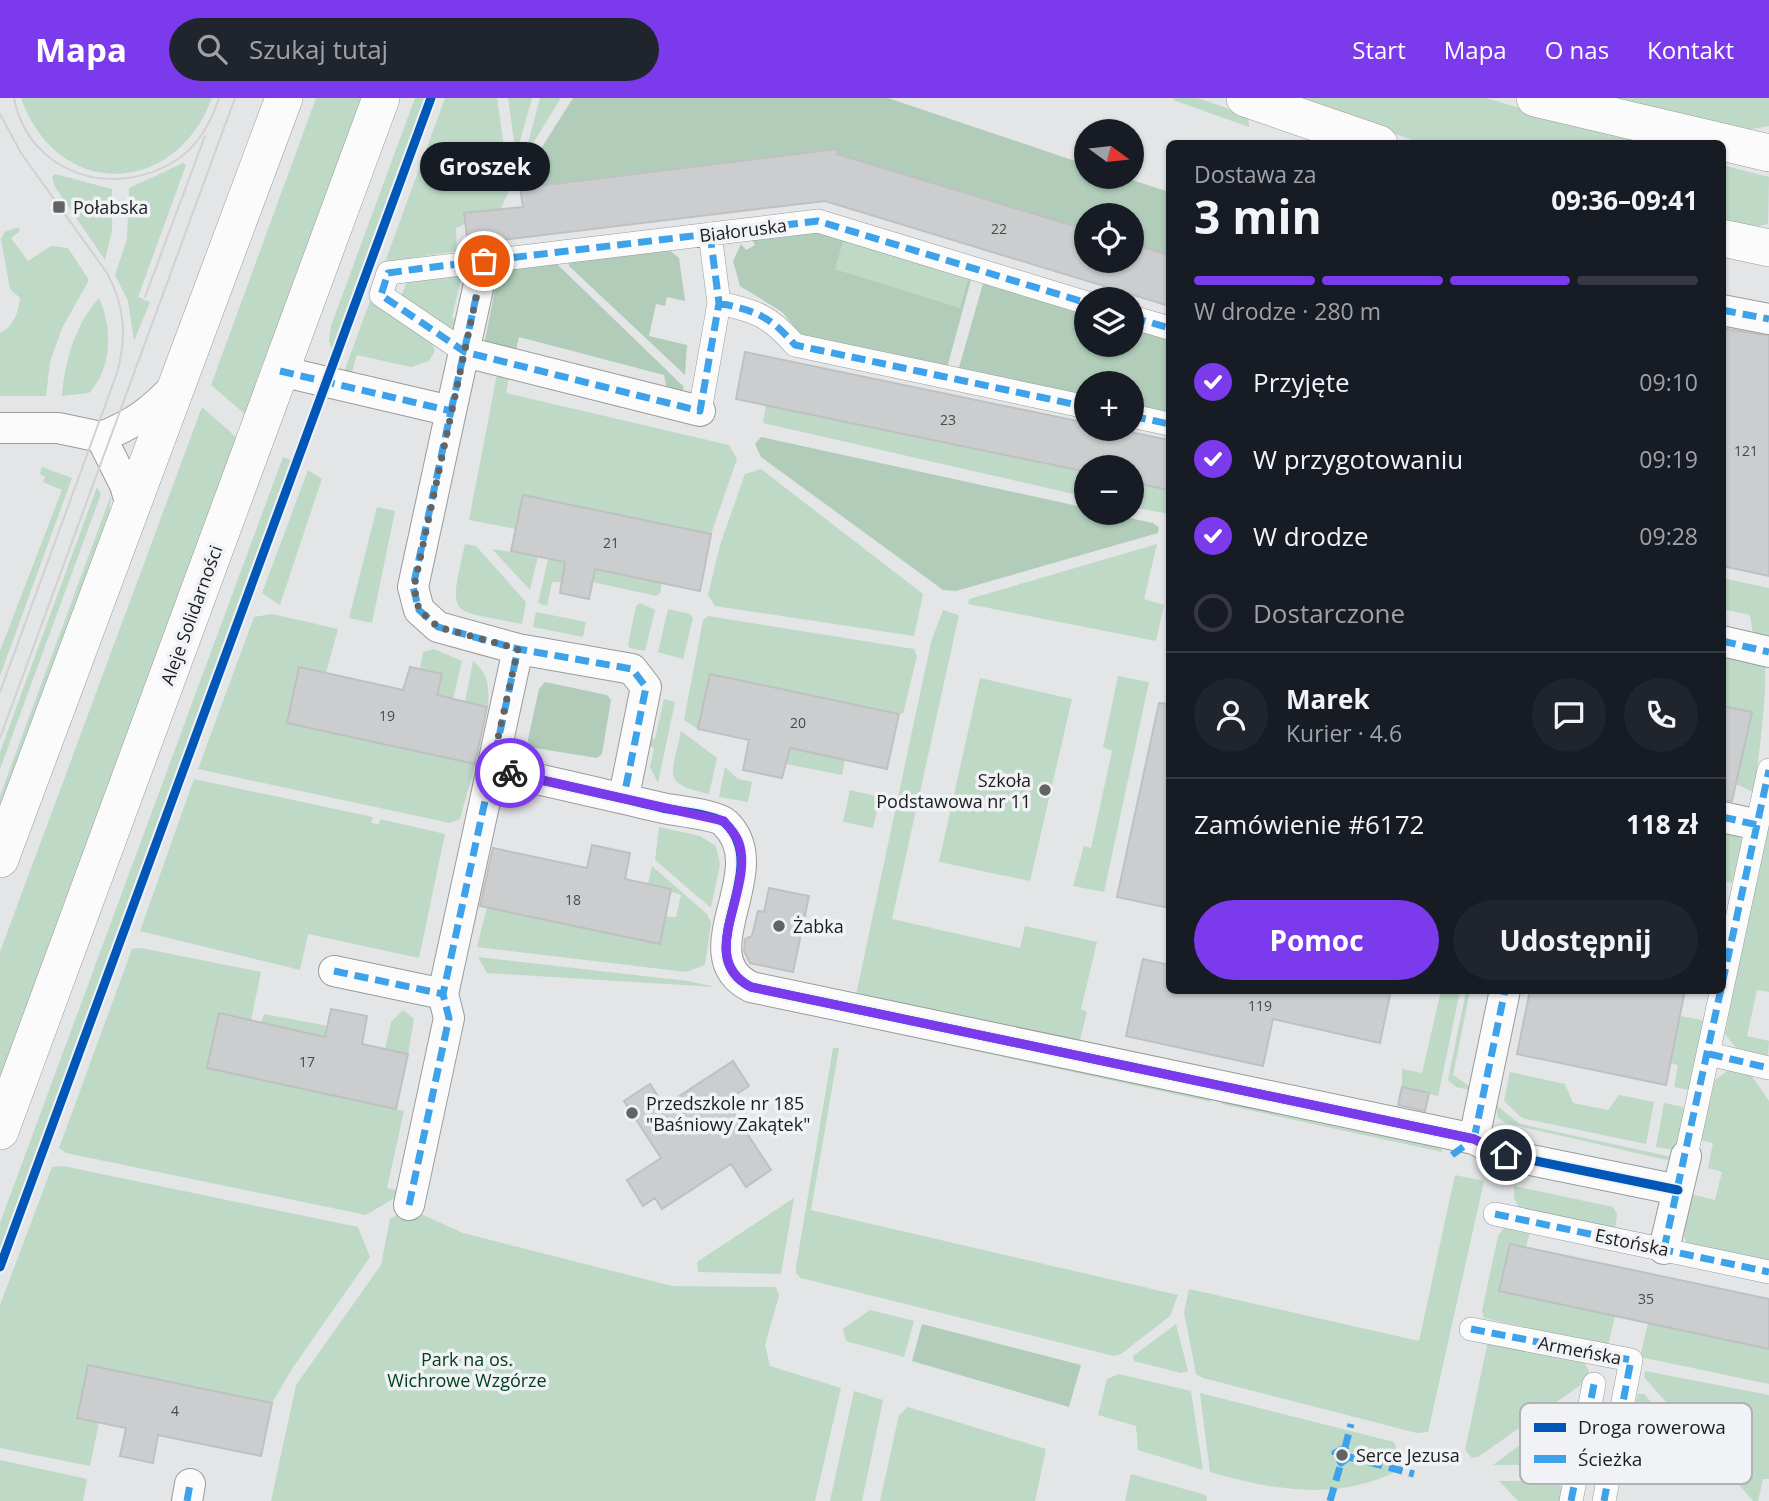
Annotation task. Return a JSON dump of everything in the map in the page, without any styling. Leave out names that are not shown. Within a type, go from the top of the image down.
[{"type":"street","points":[[0,859],[284,98]]},
{"type":"street","name":"Aleje Solidarności","points":[[0,1131],[381,98]]},
{"type":"street","points":[[1245,98],[1367,140]]},
{"type":"street","points":[[1535,98],[1688,140]]},
{"type":"street","points":[[1726,145],[1764,149]]},
{"type":"street","name":"Białoruska","points":[[464,352],[382,295],[388,273],[818,221],[1074,299]]},
{"type":"street","points":[[464,352],[700,411],[719,303],[710,234]]},
{"type":"street","points":[[1726,239],[1767,246]]},
{"type":"street","points":[[484,261],[414,587],[419,610],[438,627],[518,649],[632,669],[646,687],[624,796]]},
{"type":"street","points":[[719,303],[756,311],[777,324],[795,345],[1074,404]]},
{"type":"street","points":[[1726,311],[1769,319]]},
{"type":"street","points":[[1144,321],[1166,327]]},
{"type":"street","points":[[280,371],[451,411]]},
{"type":"street","points":[[0,428],[58,428],[101,437],[137,421],[153,410],[176,384]]},
{"type":"street","points":[[1144,419],[1166,423]]},
{"type":"street","points":[[101,437],[125,485],[131,506]]},
{"type":"street","points":[[1726,642],[1769,652]]},
{"type":"street","points":[[409,1205],[449,1018],[443,994],[518,649]]},
{"type":"street","points":[[491,769],[624,796],[724,821],[739,841],[743,861],[725,950],[728,967],[737,980],[751,987],[872,1021],[1678,1190]]},
{"type":"street","points":[[1726,930],[1741,821],[1769,770]]},
{"type":"street","points":[[334,971],[443,994]]},
{"type":"street","points":[[1463,1147],[1504,994]]},
{"type":"street","points":[[1664,1249],[1709,1054],[1717,994]]},
{"type":"street","points":[[1709,1054],[1769,1068]]},
{"type":"street","name":"Estońska","points":[[1495,1214],[1769,1272]]},
{"type":"street","name":"Armeńska","points":[[1471,1329],[1631,1360],[1623,1403]]},
{"type":"street","name":"Armeńska","points":[[1590,1403],[1594,1384]]},
{"type":"green space","points":[[21,98],[212,98],[195,130],[172,154],[146,168],[117,174],[88,170],[61,156],[38,132]]},
{"type":"green space","points":[[316,98],[363,98],[246,415],[211,385]]},
{"type":"green space","points":[[415,98],[427,98],[332,352],[329,341],[331,326]]},
{"type":"green space","points":[[445,98],[497,98],[510,189],[492,227],[490,210],[464,213],[465,224],[456,228],[457,251],[385,262]]},
{"type":"green space","points":[[508,98],[532,98],[516,155]]},
{"type":"green space","points":[[540,98],[561,98],[524,158]]},
{"type":"green space","points":[[573,98],[888,98],[1074,161],[1074,189],[1144,189],[1144,184],[1166,191],[1166,254],[1144,248],[1144,203],[1074,203],[1074,226],[835,153],[836,149],[520,188],[523,177]]},
{"type":"green space","points":[[1197,98],[1248,115],[1249,127],[1173,100]]},
{"type":"green space","points":[[1286,98],[1486,98],[1563,121],[1648,140],[1413,140]]},
{"type":"green space","points":[[1607,98],[1769,98],[1769,126],[1747,130]]},
{"type":"green space","points":[[183,163],[186,165],[138,297],[150,302],[134,341],[128,301],[115,275],[127,239],[129,188]]},
{"type":"green space","points":[[1726,166],[1769,177],[1768,224],[1756,227],[1726,221]]},
{"type":"green space","points":[[55,174],[112,189],[112,230],[105,260],[55,187],[52,177]]},
{"type":"green space","points":[[18,227],[20,231],[11,238],[28,261],[51,246],[68,248],[89,280],[62,328],[50,362],[46,396],[0,396],[0,333],[14,319],[20,298],[10,289],[1,239],[5,232]]},
{"type":"green space","points":[[816,230],[855,240],[853,244],[843,242],[835,269],[960,308],[968,279],[858,246],[860,241],[972,276],[947,368],[802,336],[782,312],[740,286],[733,261],[741,244],[746,250],[755,245],[751,238]]},
{"type":"green space","points":[[843,241],[968,279],[960,309],[835,269]]},
{"type":"green space","points":[[668,249],[679,258],[685,301],[667,297],[665,306],[656,304],[649,336],[687,345],[685,375],[569,266],[568,260]]},
{"type":"green space","points":[[555,262],[684,387],[681,394],[668,395],[664,375],[519,337],[514,358],[487,343],[485,340],[499,269]]},
{"type":"green space","points":[[462,274],[452,318],[462,321],[456,332],[401,297],[407,281]]},
{"type":"green space","points":[[984,280],[1074,308],[1074,357],[1144,357],[1144,330],[1166,336],[1166,415],[1144,411],[1144,371],[1074,371],[1074,395],[958,371]]},
{"type":"green space","points":[[99,298],[107,322],[108,335],[102,372],[89,393],[62,396],[73,344],[84,320]]},
{"type":"green space","points":[[370,301],[431,340],[435,351],[429,361],[411,367],[357,355],[351,375],[344,372]]},
{"type":"green space","points":[[498,369],[510,372],[506,393],[729,445],[737,459],[711,534],[523,495],[516,529],[469,520]]},
{"type":"green space","points":[[766,405],[1074,470],[1074,494],[763,423]]},
{"type":"green space","points":[[202,407],[237,438],[0,1080],[0,952]]},
{"type":"green space","points":[[761,437],[1074,505],[1074,525],[1144,525],[1144,521],[1159,527],[1158,533],[956,591],[943,590],[761,457],[755,444]]},
{"type":"green space","points":[[283,457],[293,461],[0,1255],[0,1223]]},
{"type":"green space","points":[[42,467],[72,478],[0,676],[0,651],[62,490],[43,482],[45,477],[40,474]]},
{"type":"green space","points":[[761,469],[923,594],[914,636],[715,606],[708,595],[720,545],[745,474]]},
{"type":"green space","points":[[308,470],[322,479],[280,605],[262,593]]},
{"type":"green space","points":[[1144,485],[1166,489],[1166,513],[1144,509]]},
{"type":"green space","points":[[97,487],[101,494],[0,769],[0,752]]},
{"type":"green space","points":[[111,495],[109,517],[0,813],[0,796]]},
{"type":"green space","points":[[377,507],[395,511],[372,623],[349,618]]},
{"type":"green space","points":[[465,544],[476,546],[526,602],[522,624],[479,616],[459,607],[456,586]]},
{"type":"green space","points":[[1157,544],[1144,599],[1164,605],[1156,641],[968,604],[969,599]]},
{"type":"green space","points":[[492,549],[538,556],[530,590]]},
{"type":"green space","points":[[548,559],[566,562],[562,582],[552,582],[547,606],[538,603]]},
{"type":"green space","points":[[595,569],[662,583],[660,593],[657,596],[592,582]]},
{"type":"green space","points":[[1726,579],[1769,588],[1769,638],[1753,634],[1750,615],[1726,610]]},
{"type":"green space","points":[[640,603],[655,610],[645,651],[630,648],[628,645],[636,606]]},
{"type":"green space","points":[[668,609],[690,614],[693,618],[683,659],[658,652]]},
{"type":"green space","points":[[943,610],[959,615],[892,919],[1020,948],[1025,926],[1097,942],[1081,1009],[1087,1012],[1079,1044],[856,995],[931,642]]},
{"type":"green space","points":[[536,612],[586,622],[583,637],[533,627]]},
{"type":"green space","points":[[272,614],[338,629],[326,673],[299,667],[287,723],[475,764],[460,819],[450,823],[198,769],[254,617]]},
{"type":"green space","points":[[708,616],[914,649],[917,656],[903,714],[710,674],[698,729],[684,720],[703,620]]},
{"type":"green space","points":[[434,649],[462,661],[453,699],[437,696],[441,674],[420,669],[423,652]]},
{"type":"green space","points":[[1726,653],[1750,657],[1764,663],[1764,704],[1753,792],[1736,784],[1751,712],[1726,707]]},
{"type":"green space","points":[[473,661],[487,682],[488,707],[465,702]]},
{"type":"green space","points":[[1118,676],[1149,682],[1104,892],[1073,886],[1084,846],[1091,848],[1112,751],[1103,747]]},
{"type":"green space","points":[[980,678],[1072,699],[1030,881],[939,862]]},
{"type":"green space","points":[[545,682],[607,695],[611,700],[602,754],[597,758],[529,747],[528,739],[539,689]]},
{"type":"green space","points":[[664,699],[675,702],[658,783],[650,767],[654,748],[644,744],[646,736],[655,739]]},
{"type":"green space","points":[[681,731],[717,758],[709,794],[682,786],[673,775]]},
{"type":"green space","points":[[789,748],[845,760],[842,775],[786,764]]},
{"type":"green space","points":[[725,767],[738,779],[752,782],[748,802],[719,797]]},
{"type":"green space","points":[[194,779],[373,817],[371,823],[379,824],[380,819],[445,834],[419,958],[308,934],[300,970],[140,931]]},
{"type":"green space","points":[[850,790],[880,797],[873,828],[843,822]]},
{"type":"green space","points":[[1769,814],[1769,992],[1757,990],[1747,1036],[1769,1041],[1768,1056],[1736,1048],[1725,1034]]},
{"type":"green space","points":[[659,827],[700,836],[716,846],[720,864],[711,908],[655,860]]},
{"type":"green space","points":[[1726,829],[1738,831],[1742,842],[1732,883],[1726,882]]},
{"type":"green space","points":[[652,866],[707,914],[711,923],[705,965],[686,972],[477,947],[487,907],[676,917],[681,895],[648,884]]},
{"type":"green space","points":[[141,948],[261,972],[251,1020],[219,1014],[207,1068],[404,1111],[387,1188],[405,1192],[366,1215],[66,1153],[59,1148],[132,949]]},
{"type":"green space","points":[[478,957],[688,981],[715,987],[487,973]]},
{"type":"green space","points":[[1440,994],[1459,994],[1438,1096],[1402,1087],[1402,1069],[1422,1073]]},
{"type":"green space","points":[[1465,994],[1469,994],[1453,1075],[1471,1087],[1470,1090],[1456,1087],[1448,1080]]},
{"type":"green space","points":[[403,1010],[414,1019],[408,1054],[385,1049],[391,1022]]},
{"type":"green space","points":[[264,1014],[328,1026],[325,1037],[261,1023]]},
{"type":"green space","points":[[1680,1016],[1707,1021],[1693,1091],[1674,1087],[1678,1065],[1670,1063]]},
{"type":"green space","points":[[891,1025],[1207,1094],[1211,1102],[883,1031]]},
{"type":"green space","points":[[833,1048],[839,1048],[811,1210],[1178,1295],[1170,1316],[1121,1354],[1114,1356],[801,1278],[796,1273],[796,1267]]},
{"type":"green space","points":[[1730,1069],[1747,1069],[1769,1101],[1769,1262],[1688,1244],[1684,1237],[1690,1194],[1715,1200],[1722,1172],[1708,1168],[1713,1143],[1701,1140],[1715,1080]]},
{"type":"green space","points":[[1510,1072],[1565,1084],[1573,1103],[1608,1110],[1619,1095],[1654,1102],[1646,1144],[1522,1118],[1504,1101]]},
{"type":"green space","points":[[1228,1098],[1440,1144],[1442,1152],[1221,1104]]},
{"type":"green space","points":[[1664,1103],[1683,1107],[1688,1112],[1680,1151],[1656,1147]]},
{"type":"green space","points":[[1496,1105],[1520,1124],[1672,1157],[1671,1161],[1506,1123],[1498,1118]]},
{"type":"green space","points":[[63,1166],[358,1227],[370,1257],[292,1369],[272,1403],[88,1365],[99,1422],[90,1466],[0,1448],[0,1305],[52,1167]]},
{"type":"green space","points":[[1455,1175],[1484,1181],[1428,1432],[1417,1433],[1196,1374],[1184,1312],[1189,1289],[1419,1341]]},
{"type":"green space","points":[[1514,1186],[1613,1207],[1617,1214],[1615,1230],[1519,1208],[1514,1198]]},
{"type":"green space","points":[[794,1198],[781,1274],[698,1272],[697,1262]]},
{"type":"green space","name":"Park na os. Wichrowe Wzgórze","points":[[405,1210],[414,1211],[463,1233],[672,1286],[776,1287],[779,1296],[765,1345],[770,1366],[841,1388],[815,1501],[271,1501],[296,1385],[381,1265],[390,1219]]},
{"type":"green space","points":[[1504,1228],[1530,1231],[1526,1247],[1509,1244],[1499,1291],[1615,1316],[1608,1346],[1484,1318],[1482,1311],[1498,1236]]},
{"type":"green space","points":[[870,1310],[914,1321],[904,1357],[846,1341],[843,1329]]},
{"type":"green space","points":[[1648,1323],[1769,1349],[1769,1384],[1640,1357]]},
{"type":"green space","points":[[922,1324],[1081,1365],[1069,1407],[912,1361]]},
{"type":"green space","points":[[1176,1324],[1188,1371],[1181,1373],[1134,1361],[1133,1356]]},
{"type":"green space","points":[[1488,1341],[1584,1362],[1589,1371],[1585,1382],[1555,1403],[1520,1403],[1520,1428],[1478,1457],[1472,1458],[1465,1450]]},
{"type":"green space","points":[[1645,1371],[1769,1395],[1769,1479],[1763,1479],[1758,1501],[1753,1501],[1738,1484],[1752,1484],[1752,1403],[1667,1403],[1644,1377]]},
{"type":"green space","points":[[1119,1374],[1191,1391],[1203,1470],[1138,1450],[1136,1426],[1098,1415],[1107,1379]]},
{"type":"green space","points":[[854,1391],[883,1400],[862,1501],[830,1501]]},
{"type":"green space","points":[[1200,1393],[1394,1442],[1403,1468],[1357,1485],[1310,1490],[1261,1484],[1210,1472]]},
{"type":"green space","points":[[1638,1394],[1644,1394],[1652,1403],[1636,1403]]},
{"type":"green space","points":[[908,1407],[1046,1449],[1035,1501],[880,1501],[899,1415]]},
{"type":"green space","points":[[1520,1445],[1520,1465],[1493,1465]]},
{"type":"green space","points":[[0,1460],[87,1479],[83,1501],[0,1501]]},
{"type":"green space","points":[[1131,1474],[1206,1495],[1207,1501],[1125,1501]]},
{"type":"green space","points":[[1499,1481],[1558,1484],[1562,1488],[1563,1501],[1518,1501]]},
{"type":"building","points":[[837,149],[837,154],[1074,226],[1074,273],[1144,273],[1144,248],[1166,254],[1166,305],[1144,298],[1144,287],[1107,287],[825,201],[468,244],[464,213],[523,207],[520,188]]},
{"type":"building","points":[[1726,329],[1769,336],[1769,576],[1726,567]]},
{"type":"building","points":[[745,352],[1074,420],[1074,441],[1144,441],[1144,435],[1166,439],[1166,489],[1144,485],[1144,455],[1074,455],[1074,469],[736,399]]},
{"type":"building","points":[[523,495],[711,534],[700,591],[595,569],[589,599],[560,593],[565,562],[511,551]]},
{"type":"building","points":[[299,667],[403,690],[410,667],[442,674],[437,695],[487,707],[475,764],[287,723]]},
{"type":"building","points":[[710,674],[899,714],[887,769],[790,748],[782,778],[743,770],[749,740],[698,729]]},
{"type":"building","points":[[1159,703],[1166,704],[1166,907],[1117,897]]},
{"type":"building","points":[[1726,707],[1752,712],[1732,801],[1726,800]]},
{"type":"building","points":[[592,845],[630,853],[625,879],[671,889],[660,944],[480,906],[493,848],[587,868]]},
{"type":"building","points":[[769,888],[809,896],[793,972],[750,963],[744,951],[745,939],[752,936],[758,911],[764,912]]},
{"type":"building","points":[[1143,959],[1166,964],[1166,994],[1390,994],[1380,1043],[1273,1019],[1263,1066],[1126,1036]]},
{"type":"building","points":[[1529,994],[1684,994],[1666,1085],[1517,1054]]},
{"type":"building","points":[[331,1009],[367,1016],[362,1044],[408,1054],[396,1109],[207,1068],[219,1013],[325,1037]]},
{"type":"building","points":[[733,1061],[749,1086],[726,1101],[771,1170],[746,1187],[731,1164],[662,1209],[655,1198],[643,1206],[627,1180],[661,1158],[624,1101],[650,1084],[664,1106]]},
{"type":"building","points":[[1402,1087],[1429,1093],[1425,1111],[1398,1105]]},
{"type":"building","points":[[1510,1244],[1769,1299],[1769,1349],[1499,1291]]},
{"type":"building","points":[[88,1365],[272,1403],[261,1456],[158,1435],[153,1463],[120,1456],[126,1428],[77,1418]]},
{"type":"tram line","points":[[14,98],[23,124],[37,146],[56,162],[78,173],[102,178],[128,178],[153,172],[178,159],[192,147],[203,132],[219,98]]},
{"type":"tram line","points":[[0,738],[235,98]]},
{"type":"tram line","points":[[0,114],[21,153],[107,273],[118,297],[123,334],[117,373],[0,692]]},
{"type":"tram line","points":[[145,297],[205,136]]},
{"type":"marked path","points":[[710,234],[719,303],[700,411],[465,352],[381,295],[388,273],[417,269],[818,221],[1074,299]]},
{"type":"marked path","points":[[451,411],[484,261]]},
{"type":"marked path","points":[[719,303],[762,316],[778,327],[795,345],[1074,404]]},
{"type":"marked path","points":[[1726,311],[1769,319]]},
{"type":"marked path","points":[[1144,321],[1166,327]]},
{"type":"marked path","points":[[280,371],[451,411],[413,587],[419,610],[438,627],[518,649],[632,669],[646,687],[624,796]]},
{"type":"marked path","points":[[1144,419],[1166,423]]},
{"type":"marked path","points":[[1726,642],[1769,652]]},
{"type":"marked path","points":[[409,1205],[449,1018],[443,994],[518,649]]},
{"type":"marked path","points":[[1726,966],[1769,770]]},
{"type":"marked path","points":[[1726,818],[1758,825]]},
{"type":"marked path","points":[[334,971],[443,994]]},
{"type":"marked path","points":[[1474,1139],[1504,994]]},
{"type":"marked path","points":[[1664,1249],[1720,994]]},
{"type":"marked path","points":[[1709,1054],[1769,1068]]},
{"type":"marked path","points":[[1452,1155],[1474,1139]]},
{"type":"marked path","points":[[1495,1214],[1769,1272]]},
{"type":"marked path","points":[[1471,1329],[1631,1360],[1623,1403]]},
{"type":"marked path","points":[[1590,1403],[1594,1384]]},
{"type":"marked path","points":[[1345,1448],[1351,1424]]},
{"type":"marked path","points":[[1349,1457],[1341,1463],[1335,1453],[1345,1448],[1349,1457],[1414,1474]]},
{"type":"marked path","points":[[1330,1501],[1341,1463]]},
{"type":"marked path","points":[[187,1501],[190,1484]]},
{"type":"marked path","points":[[1571,1501],[1574,1484]]},
{"type":"marked path","points":[[1604,1501],[1607,1484]]},
{"type":"cycle path","points":[[0,1267],[431,98]]},
{"type":"cycle path","points":[[491,769],[706,816],[725,823],[738,842],[741,864],[727,933],[727,954],[733,972],[751,987],[1474,1139],[1506,1155],[1678,1190]]},
{"type":"way so far","points":[[484,261],[414,587],[419,610],[438,627],[518,649],[491,769],[510,773]]},
{"type":"place","name":"Połabska","points":[[59,207]]},
{"type":"place","name":"Groszek","points":[[484,261]]},
{"type":"place","name":"Szkoła Podstawowa nr 11","points":[[1045,790]]},
{"type":"place","name":"Żabka","points":[[779,926]]},
{"type":"place","name":"Przedszkole nr 185 \"Baśniowy Zakątek\"","points":[[632,1113]]},
{"type":"place","name":"Serce Jezusa","points":[[1342,1455]]},
{"type":"route","points":[[510,773],[624,796],[724,821],[739,841],[743,861],[725,950],[728,967],[737,980],[751,987],[1474,1139],[1506,1155]]}]
